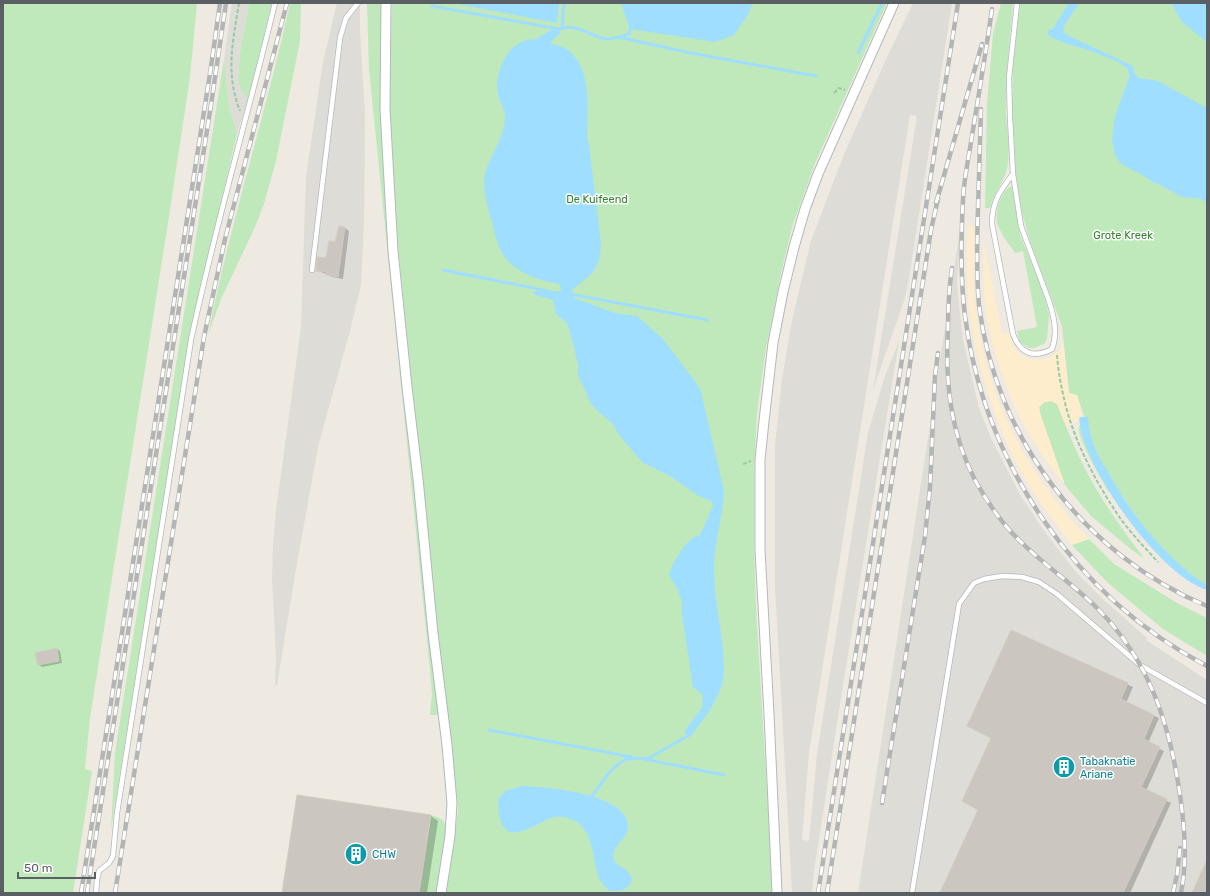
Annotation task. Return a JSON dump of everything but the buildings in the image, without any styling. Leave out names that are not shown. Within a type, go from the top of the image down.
[{"type":"street","points":[[386,3],[385,109],[394,251],[418,479],[432,633],[447,745],[452,803],[450,836],[441,893]]},
{"type":"street","points":[[777,893],[760,550],[760,460],[774,343],[783,292],[805,209],[818,174],[894,3]]},
{"type":"lane","points":[[96,893],[99,871],[109,863],[113,856],[117,813],[191,340],[208,263],[276,3]]},
{"type":"lane","points":[[312,270],[340,38],[346,18],[358,3]]},
{"type":"lane","points":[[1013,174],[997,196],[994,203],[992,224],[1016,343],[1030,354],[1039,354],[1052,349],[1055,341],[1055,323],[1053,312],[1021,226],[1013,174],[1010,118],[1010,78],[1017,3]]},
{"type":"lane","points":[[912,893],[959,604],[974,583],[984,579],[1002,576],[1022,576],[1039,582],[1058,594],[1140,665],[1207,703]]},
{"type":"path","points":[[239,3],[231,55],[231,72],[236,101],[246,120]]},
{"type":"path","points":[[834,94],[839,88],[854,94]]},
{"type":"path","points":[[1055,341],[1062,394],[1072,425],[1085,456],[1121,519],[1158,562]]},
{"type":"shaded area","points":[[232,3],[249,3],[240,52],[238,81],[248,100],[237,134],[229,106],[224,59]]},
{"type":"shaded area","points":[[337,3],[360,3],[365,116],[364,225],[361,285],[318,447],[277,685],[275,685],[276,657],[272,579],[273,545],[276,511],[301,327],[306,176],[323,62]]},
{"type":"shaded area","points":[[913,3],[952,3],[905,298],[873,390],[917,116],[910,115],[809,753],[802,840],[809,841],[817,754],[868,433],[885,376],[899,341],[841,698],[814,871],[812,893],[792,893],[775,586],[775,446],[782,379],[792,320],[811,241],[843,157],[887,57]]},
{"type":"shaded area","points":[[961,223],[957,285],[963,340],[979,408],[992,440],[1019,493],[1042,528],[1076,572],[1105,601],[1147,638],[1146,640],[1207,680],[1207,893],[858,893]]},
{"type":"green space","points":[[3,3],[197,3],[190,77],[90,718],[85,769],[92,771],[73,893],[3,893]]},
{"type":"green space","points":[[249,3],[272,3],[248,100],[238,81],[240,52]]},
{"type":"green space","points":[[290,3],[301,3],[300,41],[276,161],[264,204],[255,227],[221,299],[208,335],[237,210],[270,86]]},
{"type":"green space","points":[[367,3],[383,3],[383,153],[389,231],[439,715],[430,715],[432,694],[430,670],[369,69]]},
{"type":"green space","name":"De Kuifeend","points":[[392,3],[887,3],[815,163],[793,224],[781,273],[766,348],[757,413],[754,473],[756,608],[773,893],[446,893],[458,811],[438,651],[392,184],[389,119]]},
{"type":"green space","points":[[1001,3],[1013,3],[1006,86],[1009,157],[1005,175],[990,208],[985,208],[987,105],[993,34]]},
{"type":"green space","name":"Grote Kreek","points":[[1020,3],[1207,3],[1207,587],[1189,576],[1153,541],[1117,488],[1109,492],[1085,449],[1079,432],[1079,426],[1086,422],[1077,395],[1069,393],[1062,326],[1031,244],[1022,213],[1016,175],[1012,109],[1013,65]]},
{"type":"green space","points":[[224,59],[229,106],[237,134],[192,324],[111,830],[115,753]]},
{"type":"green space","points":[[1009,187],[1012,187],[1020,235],[1043,291],[1049,315],[1047,339],[1044,344],[1034,348],[1029,348],[1020,342],[1017,331],[1037,327],[1023,251],[1015,253],[1002,235],[997,223],[998,206],[1002,196]]},
{"type":"green space","points":[[1051,401],[1057,404],[1079,456],[1103,500],[1144,558],[1091,516],[1065,485],[1039,407],[1045,402]]},
{"type":"green space","points":[[1089,539],[1114,564],[1177,603],[1207,618],[1207,656],[1163,629],[1107,582],[1072,545]]},
{"type":"green space","points":[[431,815],[441,819],[447,828],[438,893],[419,893]]},
{"type":"sand","points":[[968,225],[974,226],[974,285],[977,320],[983,351],[992,382],[1003,411],[1031,465],[1048,491],[1089,539],[1072,545],[1027,482],[1007,443],[993,409],[977,355],[970,318],[967,283]]},
{"type":"sand","points":[[983,239],[1002,334],[1011,332],[1013,345],[1017,351],[1028,358],[1035,360],[1048,358],[1054,355],[1061,347],[1063,341],[1069,393],[1077,395],[1081,417],[1079,418],[1079,421],[1066,426],[1057,404],[1051,401],[1045,402],[1039,407],[1065,485],[1040,451],[1018,414],[995,354],[986,310],[983,274]]},
{"type":"water","points":[[452,3],[559,3],[557,23]]},
{"type":"water","points":[[621,3],[753,3],[747,16],[734,35],[715,42],[630,29]]},
{"type":"water","points":[[1069,3],[1079,3],[1063,28],[1065,34],[1133,66],[1134,73],[1139,78],[1158,81],[1207,108],[1207,202],[1201,199],[1182,197],[1121,164],[1115,155],[1112,140],[1115,116],[1129,78],[1129,73],[1127,68],[1118,62],[1050,37],[1048,30],[1054,27]]},
{"type":"water","points":[[1171,3],[1207,3],[1207,42],[1182,22]]},
{"type":"water","points":[[552,29],[561,32],[550,43],[568,50],[576,58],[582,68],[585,79],[588,103],[587,139],[601,244],[599,261],[596,267],[589,276],[572,290],[574,298],[615,313],[637,316],[662,338],[697,384],[701,392],[724,491],[714,559],[715,593],[724,666],[723,679],[722,685],[712,705],[704,719],[690,737],[684,732],[702,707],[703,695],[693,687],[682,615],[682,602],[678,590],[669,575],[673,564],[685,545],[690,540],[700,535],[713,506],[712,502],[697,495],[670,476],[643,463],[619,435],[613,424],[591,404],[578,375],[578,365],[567,323],[556,314],[553,300],[535,295],[533,292],[540,290],[561,291],[560,284],[535,278],[520,270],[507,260],[498,244],[485,195],[485,174],[503,132],[504,125],[505,114],[497,90],[502,64],[508,53],[513,48],[522,42],[536,39]]},
{"type":"water","points":[[1079,418],[1088,418],[1090,434],[1098,455],[1142,524],[1173,559],[1193,576],[1207,585],[1207,590],[1188,580],[1167,564],[1146,542],[1126,517],[1094,464],[1084,439]]},
{"type":"water","points":[[522,786],[566,790],[601,799],[615,806],[625,816],[628,827],[613,855],[616,863],[630,875],[632,879],[629,886],[624,890],[609,891],[600,881],[591,845],[585,830],[580,824],[571,819],[555,817],[520,832],[508,831],[500,820],[498,799],[505,791]]},
{"type":"waterway","points":[[562,28],[564,3]]},
{"type":"waterway","points":[[858,53],[882,3]]},
{"type":"waterway","points":[[432,6],[559,29]]},
{"type":"waterway","points":[[558,30],[570,27],[576,28],[607,39],[629,34],[630,29]]},
{"type":"waterway","points":[[618,37],[691,53],[816,76]]},
{"type":"waterway","points":[[443,270],[548,291]]},
{"type":"waterway","points":[[570,294],[708,320]]},
{"type":"waterway","points":[[489,730],[632,757]]},
{"type":"waterway","points":[[592,796],[608,774],[626,759],[649,758],[691,734]]},
{"type":"waterway","points":[[644,759],[724,775]]},
{"type":"railway","points":[[81,893],[220,3]]},
{"type":"railway","points":[[87,893],[226,3]]},
{"type":"railway","points":[[115,893],[204,337],[225,239],[287,3]]},
{"type":"railway","points":[[818,893],[958,3]]},
{"type":"railway","points":[[992,9],[964,183],[961,258],[965,316],[975,370],[992,423],[1015,473],[1044,520],[1077,564],[1116,603],[1159,637],[1207,666]]},
{"type":"railway","points":[[936,203],[982,44]]},
{"type":"railway","points":[[981,109],[977,281],[979,305],[988,354],[1004,401],[1026,445],[1053,486],[1085,523],[1122,556],[1163,584],[1207,606]]},
{"type":"railway","points":[[827,893],[931,230],[938,199]]},
{"type":"railway","points":[[952,268],[948,306],[947,368],[951,406],[960,445],[976,482],[1001,520],[1029,550],[1097,608],[1116,629],[1132,651],[1145,674],[1156,698],[1164,722],[1177,775],[1185,848],[1181,893]]},
{"type":"railway","points":[[882,803],[925,536],[930,487],[935,376],[938,353]]},
{"type":"railway","points":[[1173,893],[1180,848]]},
{"type":"place","name":"Tabaknatie Ariane","points":[[1064,767]]},
{"type":"place","name":"CHW","points":[[356,854]]}]
